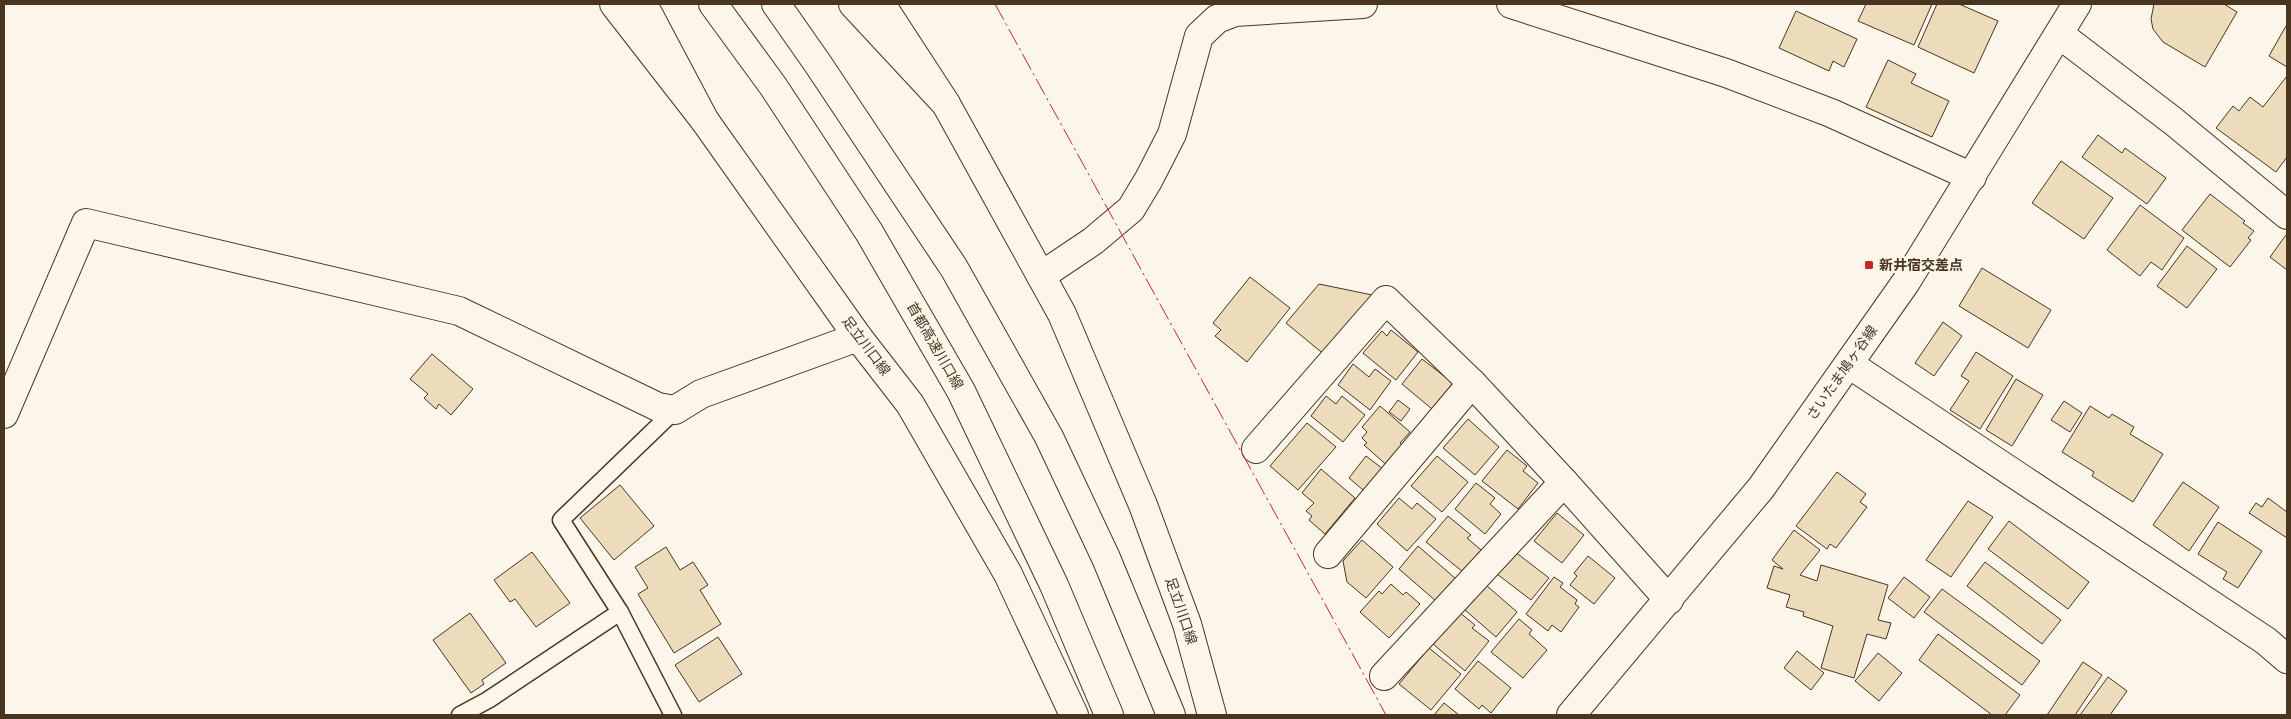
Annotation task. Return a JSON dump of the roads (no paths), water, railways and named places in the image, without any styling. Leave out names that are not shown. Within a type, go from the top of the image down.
[{"type":"main road","name":"足立川口線","points":[[614,4],[705,121],[858,337],[910,404],[1008,574],[1074,715]]},
{"type":"main road","points":[[643,4],[705,121]]},
{"type":"main road","name":"首都高速川口線","points":[[713,4],[773,86],[869,232],[961,391],[1054,584],[1109,715]]},
{"type":"main road","points":[[776,4],[824,72],[954,268],[1049,437],[1106,558],[1171,715]]},
{"type":"main road","points":[[853,4],[946,104]]},
{"type":"main road","name":"足立川口線","points":[[881,4],[946,104],[1062,314],[1143,505],[1187,624],[1212,715]]},
{"type":"main road","points":[[1041,276],[1093,241],[1131,209],[1172,134],[1200,36],[1217,18],[1235,12],[1363,4]]},
{"type":"main road","points":[[1511,4],[1743,80],[1830,113],[1972,177]]},
{"type":"main road","name":"さいたま鳩ヶ谷線","points":[[1571,715],[1761,488],[1906,282],[2077,4]]},
{"type":"main road","points":[[2059,34],[2173,121],[2287,215]]},
{"type":"main road","points":[[4,414],[86,223],[459,311],[658,407],[675,410],[701,394],[858,337]]},
{"type":"main road","points":[[1256,449],[1386,300],[1472,383],[1564,482],[1669,600]]},
{"type":"main road","points":[[1849,364],[2266,641],[2287,659]]},
{"type":"main road","points":[[1328,554],[1472,383]]},
{"type":"main road","points":[[1384,676],[1564,482]]},
{"type":"lane","points":[[673,715],[620,612],[561,520],[675,410]]},
{"type":"lane","points":[[460,715],[488,700],[620,612]]},
{"type":"place","name":"新井宿交差点","points":[[1869,265]]}]
